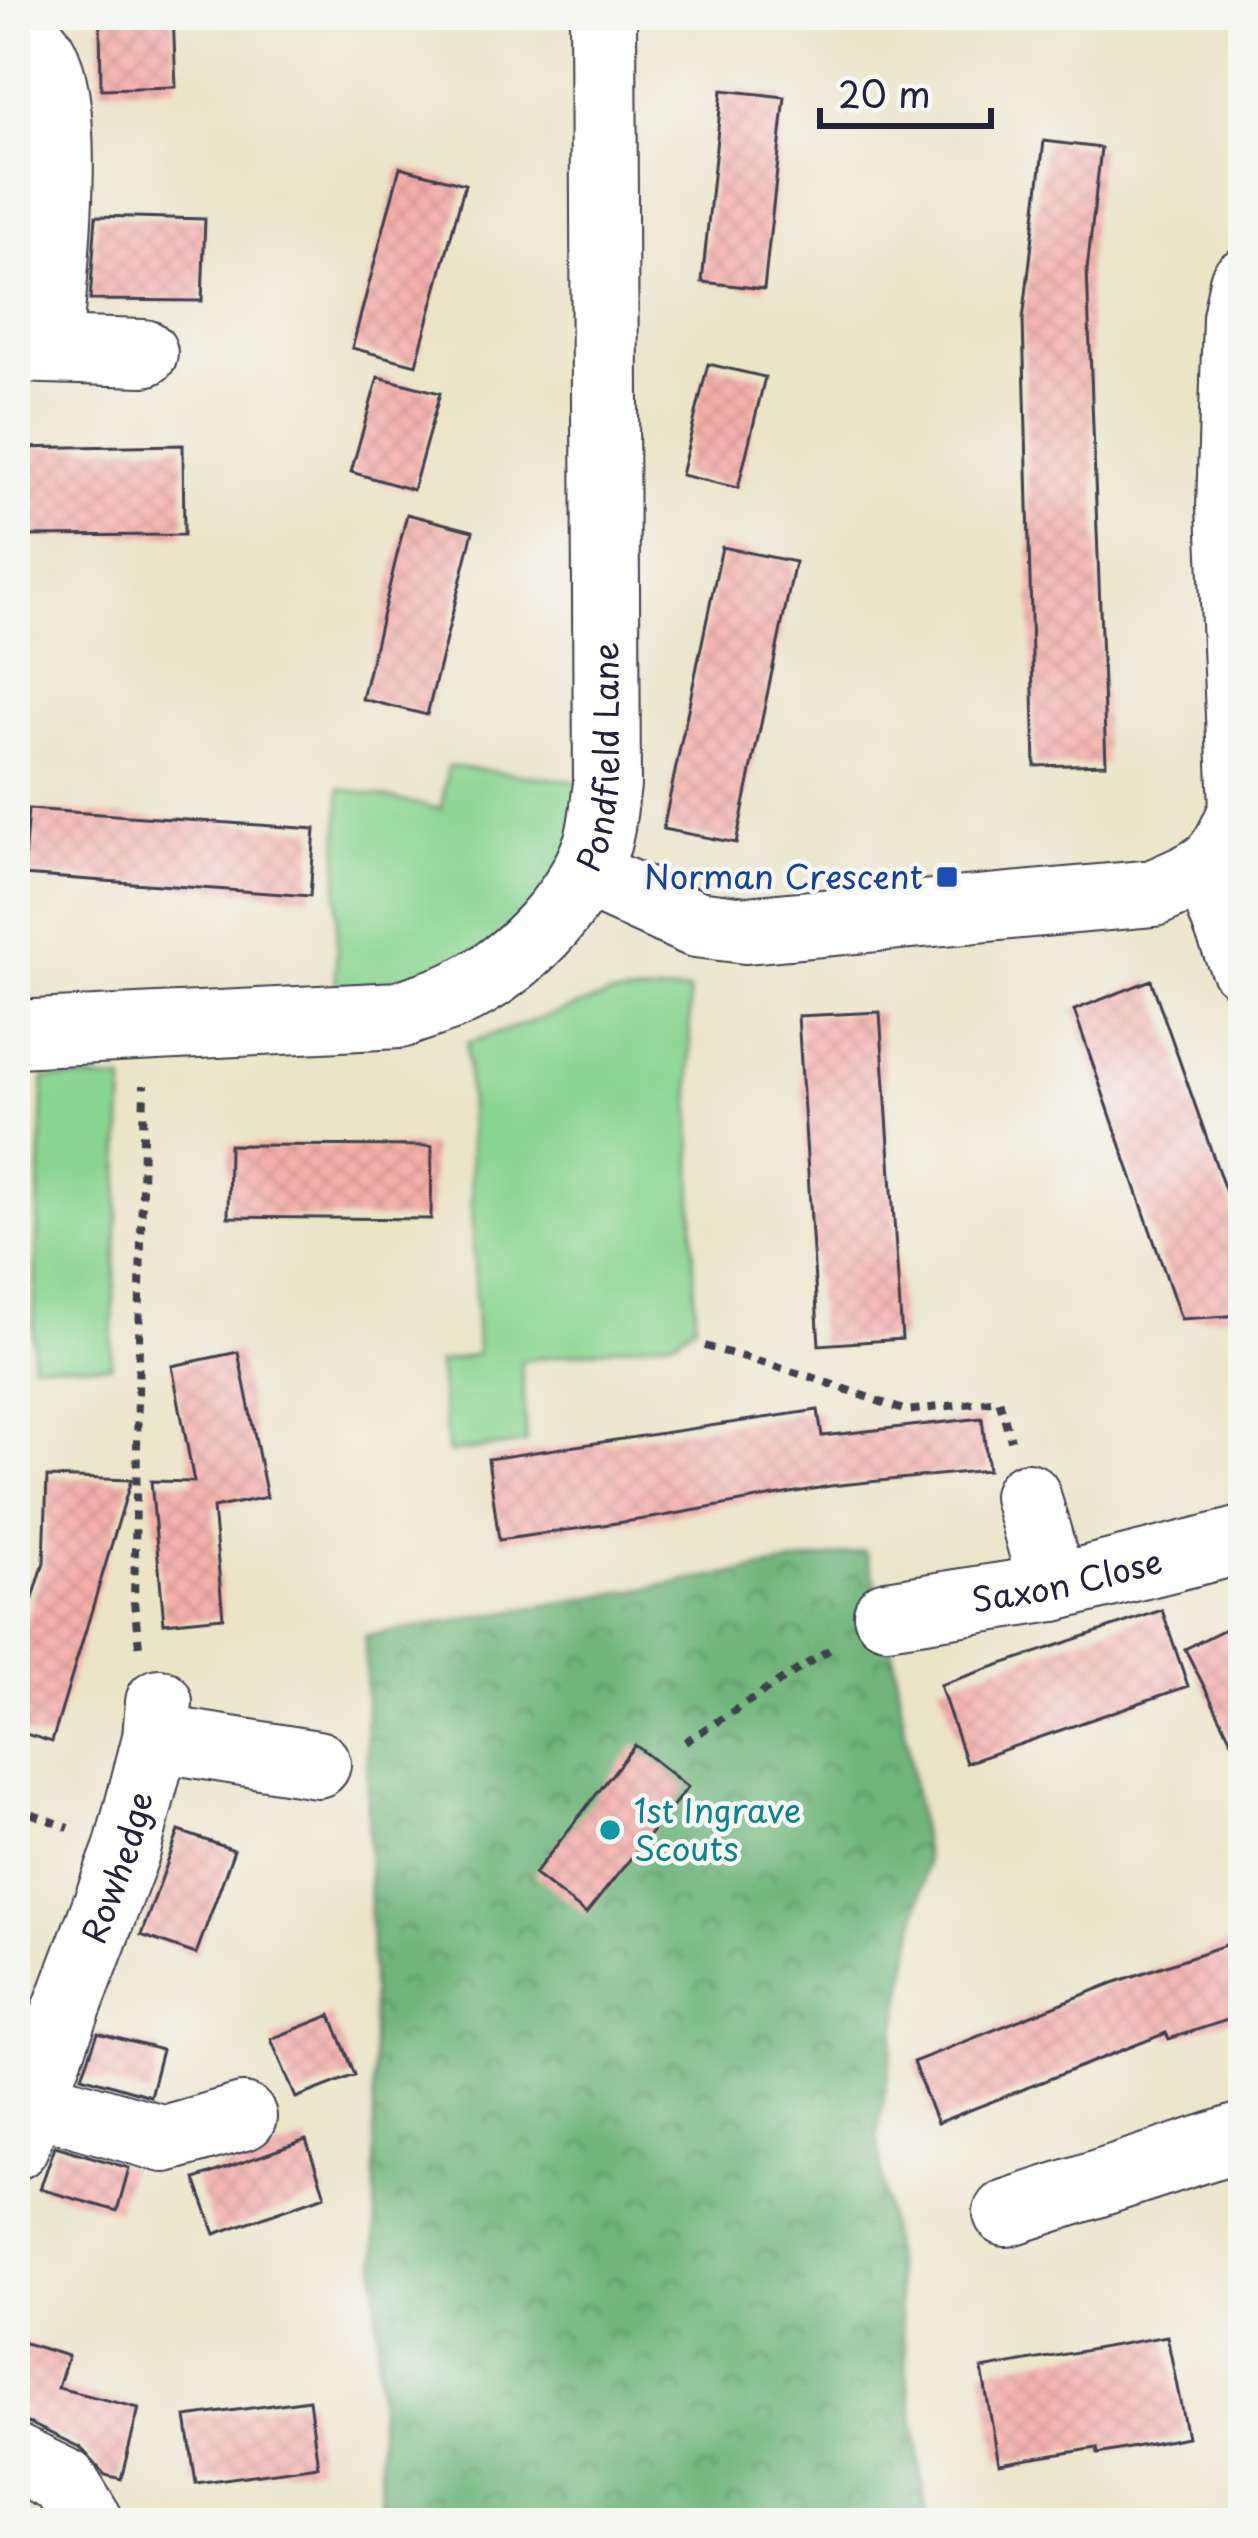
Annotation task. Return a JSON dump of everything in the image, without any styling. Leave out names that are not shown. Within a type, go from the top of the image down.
[{"type":"street","name":"Pondfield Lane","points":[[15,1034],[400,1015],[457,994],[512,959],[549,922],[585,874],[599,836],[607,785],[603,15]]},
{"type":"street","points":[[15,28],[39,47],[54,87],[60,128],[32,349],[144,353]]},
{"type":"street","points":[[585,874],[697,924],[746,930],[1154,893],[1206,870],[1227,849],[1243,808],[1230,508],[1236,318],[1243,282]]},
{"type":"street","points":[[1206,870],[1243,965]]},
{"type":"street","points":[[1028,1496],[1053,1588]]},
{"type":"street","name":"Saxon Close","points":[[886,1614],[1053,1588],[1243,1540]]},
{"type":"street","points":[[158,1720],[317,1764]]},
{"type":"street","name":"Rowhedge","points":[[158,1720],[127,1850],[37,2024],[24,2123],[164,2139],[243,2117]]},
{"type":"street","points":[[1006,2212],[1243,2136]]},
{"type":"street","points":[[15,2458],[65,2482],[90,2523]]},
{"type":"path","points":[[146,1030],[134,1602],[137,1640],[158,1720]]},
{"type":"path","points":[[705,1346],[906,1411],[999,1400],[1028,1496]]},
{"type":"path","points":[[685,1742],[886,1614]]},
{"type":"green space","points":[[448,766],[607,785],[549,922],[335,1018],[340,788],[441,809]]},
{"type":"green space","points":[[689,991],[695,1323],[676,1339],[521,1361],[526,1443],[448,1453],[438,1363],[477,1354],[467,1043],[609,996]]},
{"type":"green space","points":[[44,1078],[124,1081],[111,1366],[32,1363]]},
{"type":"green space","points":[[865,1551],[887,1614],[926,1864],[877,2136],[927,2523],[381,2523],[365,1636]]},
{"type":"building","points":[[100,15],[173,15],[176,87],[101,89]]},
{"type":"building","points":[[722,90],[785,97],[764,289],[702,282]]},
{"type":"building","points":[[1044,141],[1101,148],[1087,270],[1106,764],[1035,766],[1023,320]]},
{"type":"building","points":[[400,167],[465,184],[416,365],[352,348]]},
{"type":"building","points":[[96,216],[205,219],[202,301],[90,300]]},
{"type":"building","points":[[708,364],[765,377],[738,488],[681,475]]},
{"type":"building","points":[[378,377],[440,393],[413,490],[351,472]]},
{"type":"building","points":[[183,445],[184,535],[15,536],[15,448]]},
{"type":"building","points":[[407,514],[473,531],[427,715],[362,699]]},
{"type":"building","points":[[722,547],[795,562],[736,843],[663,829]]},
{"type":"building","points":[[28,809],[315,829],[310,896],[23,875]]},
{"type":"building","points":[[1151,980],[1243,1241],[1243,1315],[1181,1319],[1074,1010]]},
{"type":"building","points":[[880,1012],[902,1339],[819,1345],[798,1016]]},
{"type":"building","points":[[229,1145],[432,1146],[431,1219],[228,1217]]},
{"type":"building","points":[[238,1352],[267,1497],[213,1508],[223,1617],[164,1623],[151,1481],[194,1482],[172,1366]]},
{"type":"building","points":[[818,1410],[822,1436],[982,1418],[988,1470],[830,1486],[499,1540],[488,1459]]},
{"type":"building","points":[[47,1477],[131,1480],[52,1742],[15,1731],[15,1658],[44,1562]]},
{"type":"building","points":[[1162,1610],[1188,1686],[966,1763],[940,1685]]},
{"type":"building","points":[[1225,1629],[1243,1665],[1243,1763],[1185,1649]]},
{"type":"building","name":"1st Ingrave Scouts","points":[[635,1745],[688,1787],[586,1914],[534,1874]]},
{"type":"building","points":[[179,1831],[234,1850],[196,1954],[141,1935]]},
{"type":"building","points":[[1243,1939],[1243,2015],[1169,2039],[1166,2033],[937,2123],[913,2062],[1113,1983]]},
{"type":"building","points":[[331,2015],[355,2075],[296,2098],[271,2039]]},
{"type":"building","points":[[98,2033],[162,2050],[150,2096],[82,2076]]},
{"type":"building","points":[[306,2140],[325,2195],[215,2234],[195,2179]]},
{"type":"building","points":[[55,2146],[129,2168],[117,2211],[40,2189]]},
{"type":"building","points":[[1167,2336],[1187,2437],[1098,2454],[1097,2448],[999,2464],[982,2369]]},
{"type":"building","points":[[15,2340],[68,2356],[58,2388],[139,2408],[121,2479],[105,2475],[81,2448],[15,2421]]},
{"type":"building","points":[[309,2400],[318,2466],[196,2483],[186,2417]]},
{"type":"place","name":"Norman Crescent","points":[[947,877]]},
{"type":"place","name":"1st Ingrave Scouts","points":[[610,1830]]}]
